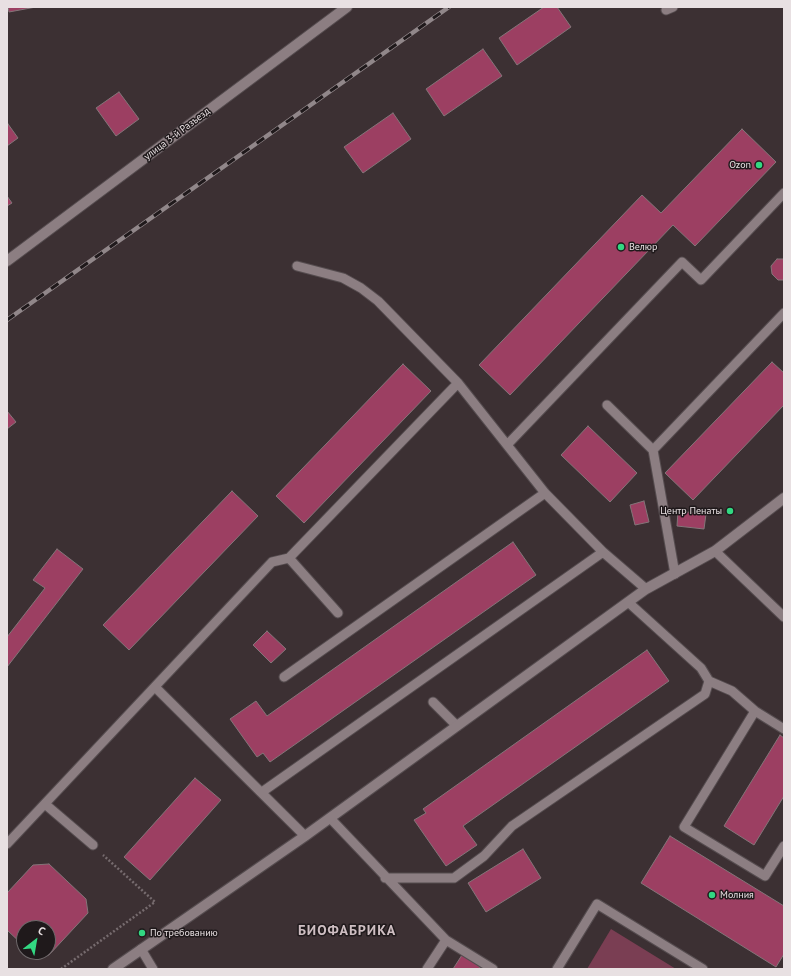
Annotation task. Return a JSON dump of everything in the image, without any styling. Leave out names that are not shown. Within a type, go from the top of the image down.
[{"type":"street","name":"улица 3-й Разъезд","points":[[7,261],[347,7]]},
{"type":"street","points":[[113,969],[306,836],[646,589],[715,551],[784,498]]},
{"type":"lane","points":[[507,445],[682,262],[701,280],[784,193]]},
{"type":"lane","points":[[297,266],[343,278],[361,288],[378,301],[458,383],[545,493],[603,552],[646,589]]},
{"type":"lane","points":[[653,450],[784,313]]},
{"type":"lane","points":[[7,844],[272,562],[289,558],[458,383]]},
{"type":"lane","points":[[607,405],[653,450],[675,574]]},
{"type":"lane","points":[[284,677],[545,493]]},
{"type":"lane","points":[[715,551],[784,617]]},
{"type":"lane","points":[[262,792],[603,552]]},
{"type":"lane","points":[[289,558],[338,613]]},
{"type":"lane","points":[[628,602],[701,668],[709,681],[732,691],[755,711],[784,728]]},
{"type":"lane","points":[[385,878],[454,878],[484,856],[512,826],[705,694],[709,681]]},
{"type":"lane","points":[[155,687],[306,836]]},
{"type":"lane","points":[[433,702],[458,726]]},
{"type":"lane","points":[[755,711],[684,827],[765,876],[784,846]]},
{"type":"lane","points":[[45,804],[93,845]]},
{"type":"lane","points":[[330,818],[385,878],[446,940],[493,969]]},
{"type":"lane","points":[[557,969],[597,904],[703,969]]},
{"type":"lane","points":[[427,969],[446,940]]},
{"type":"lane","points":[[141,950],[153,969]]},
{"type":"path","points":[[61,969],[155,902],[93,845]]},
{"type":"shaded area","points":[[611,929],[676,969],[587,969]]},
{"type":"building","points":[[8,7],[36,7],[9,12]]},
{"type":"building","points":[[544,7],[557,7],[571,27],[517,65],[499,38]]},
{"type":"building","points":[[483,49],[502,76],[444,116],[426,89]]},
{"type":"building","points":[[119,92],[139,119],[116,136],[96,108]]},
{"type":"building","points":[[393,113],[411,139],[363,173],[344,147]]},
{"type":"building","points":[[8,124],[18,138],[7,146],[7,125]]},
{"type":"building","points":[[742,129],[776,162],[695,246],[673,225],[510,395],[479,365],[642,195],[661,213]]},
{"type":"building","points":[[7,196],[12,203],[7,206]]},
{"type":"building","points":[[777,259],[784,259],[784,280],[778,280],[772,274],[771,266]]},
{"type":"building","points":[[772,362],[784,373],[784,405],[693,500],[665,473]]},
{"type":"building","points":[[403,364],[431,391],[304,523],[276,496]]},
{"type":"building","points":[[7,411],[16,422],[7,429]]},
{"type":"building","points":[[588,426],[637,473],[610,502],[561,455]]},
{"type":"building","points":[[232,491],[258,516],[129,650],[103,625]]},
{"type":"building","points":[[644,501],[649,522],[635,525],[630,505]]},
{"type":"building","points":[[678,511],[706,514],[704,529],[677,526]]},
{"type":"building","points":[[513,542],[536,575],[270,762],[263,753],[257,757],[230,719],[256,701],[267,716]]},
{"type":"building","points":[[57,549],[83,569],[7,667],[7,637],[45,588],[33,580]]},
{"type":"building","points":[[267,631],[286,649],[271,663],[253,645]]},
{"type":"building","points":[[647,650],[669,681],[463,826],[477,845],[446,866],[414,820],[426,813],[423,809]]},
{"type":"building","points":[[780,735],[784,738],[784,796],[754,845],[724,826]]},
{"type":"building","points":[[195,778],[221,800],[150,880],[124,857]]},
{"type":"building","name":"Молния","points":[[670,836],[784,906],[784,954],[776,967],[641,883]]},
{"type":"building","points":[[523,849],[541,878],[486,912],[468,883]]},
{"type":"building","points":[[49,864],[86,899],[88,913],[56,947],[56,920],[16,920],[16,938],[7,930],[7,893],[33,865]]},
{"type":"building","points":[[462,955],[480,967],[479,969],[453,969]]},
{"type":"railway","points":[[7,320],[449,7]]},
{"type":"place","name":"Ozon","points":[[759,165]]},
{"type":"place","name":"Велюр","points":[[621,247]]},
{"type":"place","name":"Центр Пенаты","points":[[730,511]]},
{"type":"place","name":"Молния","points":[[712,895]]},
{"type":"place","name":"По требованию","points":[[142,933]]},
{"type":"district","name":"БИОФАБРИКА","points":[[347,931]]}]
